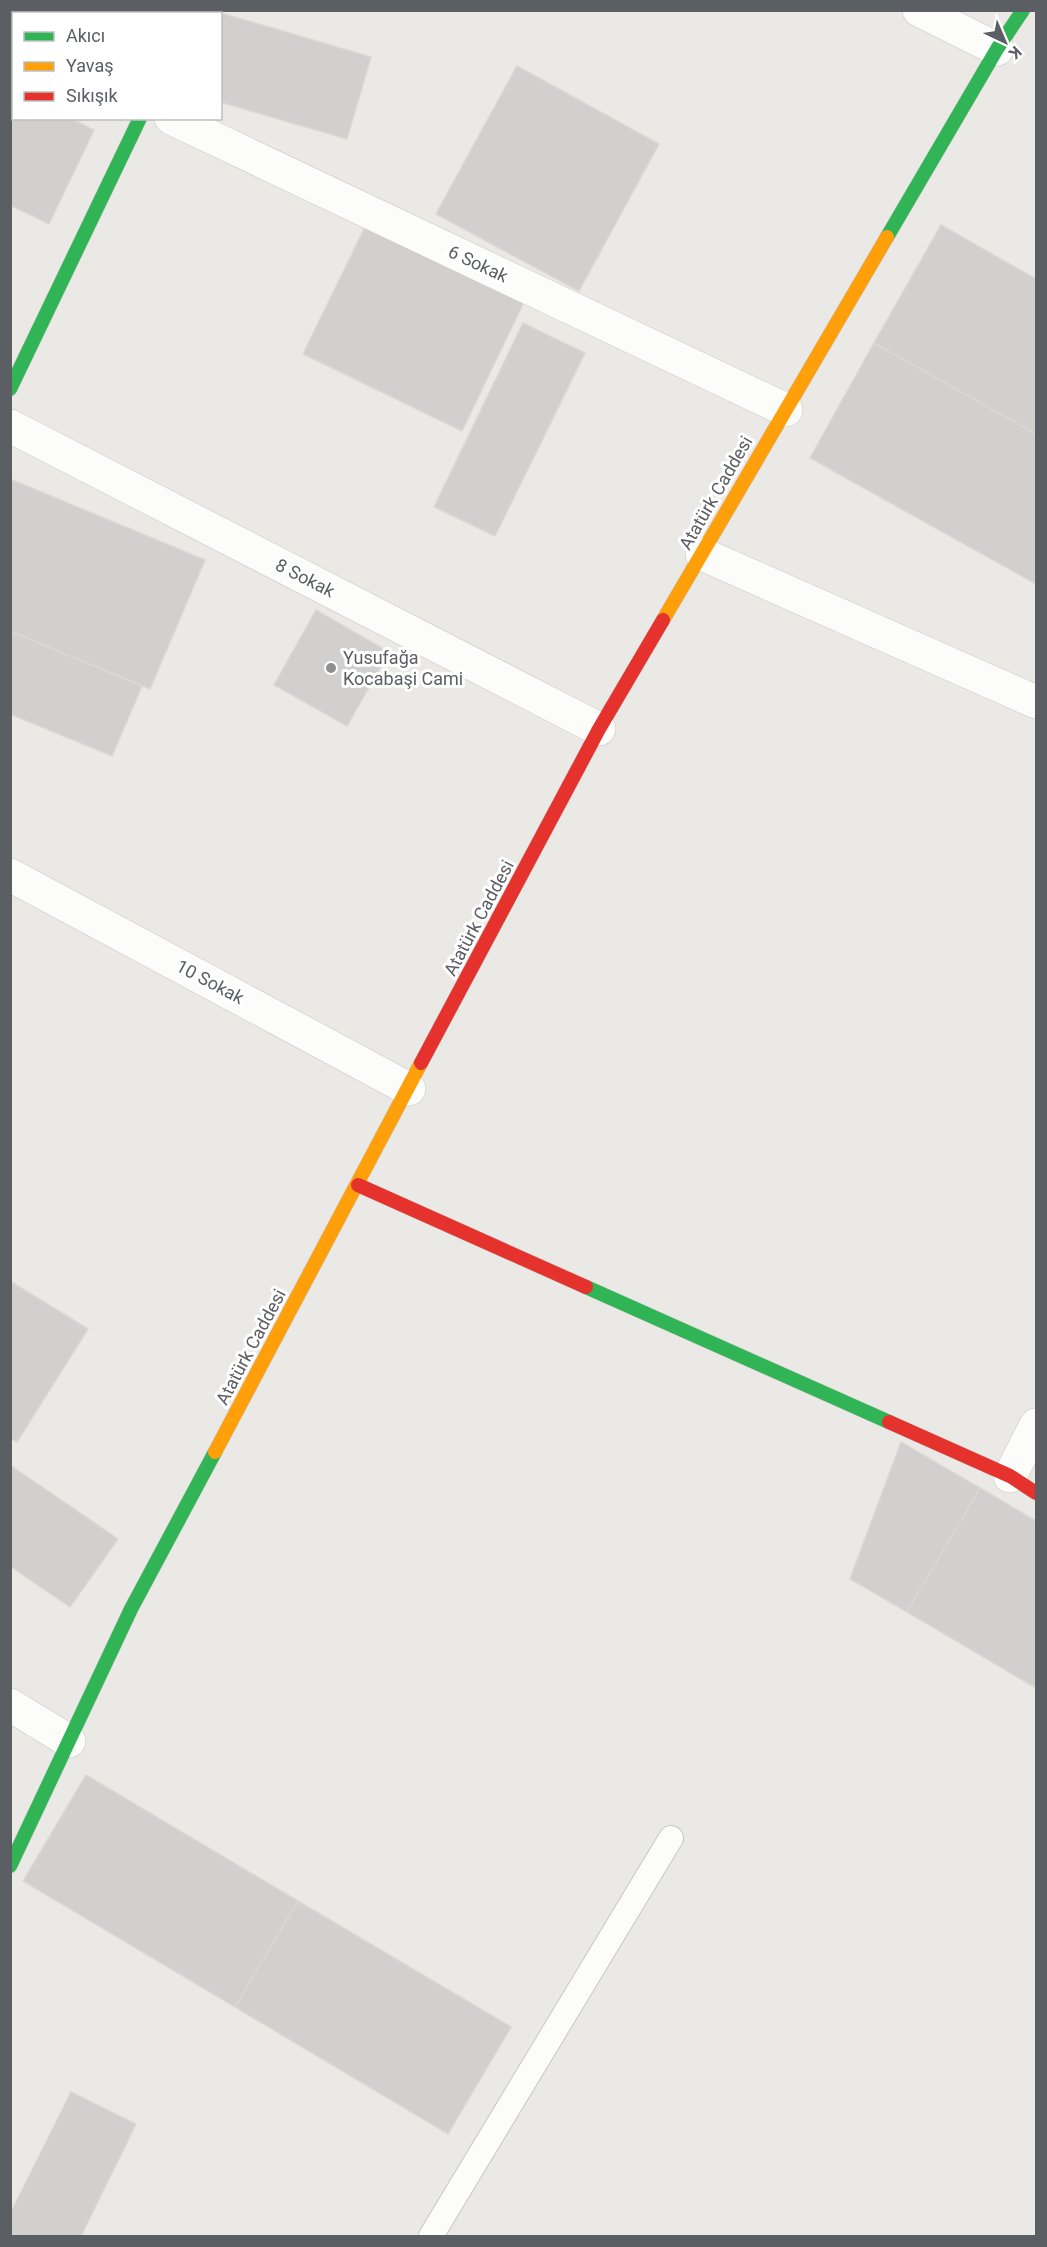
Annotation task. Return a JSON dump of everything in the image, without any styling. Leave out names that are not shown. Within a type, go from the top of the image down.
[{"type":"street","points":[[919,10],[997,49]]},
{"type":"street","name":"Atatürk Caddesi","points":[[10,1866],[131,1609],[599,729],[997,49],[1023,10]]},
{"type":"street","points":[[10,389],[139,120]]},
{"type":"street","name":"6 Sokak","points":[[175,120],[786,410]]},
{"type":"street","name":"8 Sokak","points":[[10,426],[599,729]]},
{"type":"street","points":[[702,554],[1036,702]]},
{"type":"street","name":"10 Sokak","points":[[10,875],[409,1089]]},
{"type":"street","points":[[358,1185],[1023,1484],[1036,1425]]},
{"type":"street","points":[[10,1705],[69,1741]]},
{"type":"lane","points":[[431,2236],[671,1838]]},
{"type":"building","points":[[57,10],[129,10],[128,12],[60,12]]},
{"type":"building","points":[[222,14],[371,57],[347,139],[222,103]]},
{"type":"building","points":[[517,66],[659,144],[579,291],[436,214]]},
{"type":"building","points":[[10,89],[12,90],[12,120],[74,120],[94,130],[49,224],[10,205]]},
{"type":"building","points":[[366,225],[524,302],[462,431],[303,354]]},
{"type":"building","points":[[941,225],[1036,279],[1036,434],[874,343]]},
{"type":"building","points":[[523,323],[585,353],[495,536],[434,507]]},
{"type":"building","points":[[874,343],[1036,434],[1036,584],[810,458]]},
{"type":"building","points":[[10,479],[205,560],[150,689],[10,631]]},
{"type":"building","name":"Yusufağa Kocabaşi Cami","points":[[316,610],[389,652],[347,726],[274,685]]},
{"type":"building","points":[[10,631],[142,686],[112,756],[10,714]]},
{"type":"building","points":[[10,1281],[88,1329],[17,1442],[10,1438]]},
{"type":"building","points":[[901,1442],[980,1488],[907,1612],[850,1579]]},
{"type":"building","points":[[10,1465],[118,1539],[70,1607],[10,1566]]},
{"type":"building","points":[[980,1488],[1036,1521],[1036,1688],[907,1612]]},
{"type":"building","points":[[86,1775],[298,1901],[235,2007],[23,1881]]},
{"type":"building","points":[[298,1901],[511,2027],[448,2134],[235,2007]]},
{"type":"building","points":[[71,2092],[136,2124],[81,2236],[10,2236],[10,2214]]},
{"type":"traffic: fast","points":[[887,237],[997,49],[1023,10]]},
{"type":"traffic: fast","points":[[10,389],[139,120]]},
{"type":"traffic: fast","points":[[586,1287],[889,1422]]},
{"type":"traffic: fast","points":[[10,1866],[131,1609],[215,1452]]},
{"type":"traffic: slow","points":[[663,620],[887,237]]},
{"type":"traffic: slow","points":[[215,1452],[421,1063]]},
{"type":"traffic: jam","points":[[421,1063],[599,729],[663,620]]},
{"type":"traffic: jam","points":[[358,1185],[586,1287]]},
{"type":"traffic: jam","points":[[889,1422],[1010,1476],[1036,1493]]},
{"type":"place","name":"Yusufağa Kocabaşi Cami","points":[[331,668]]}]
